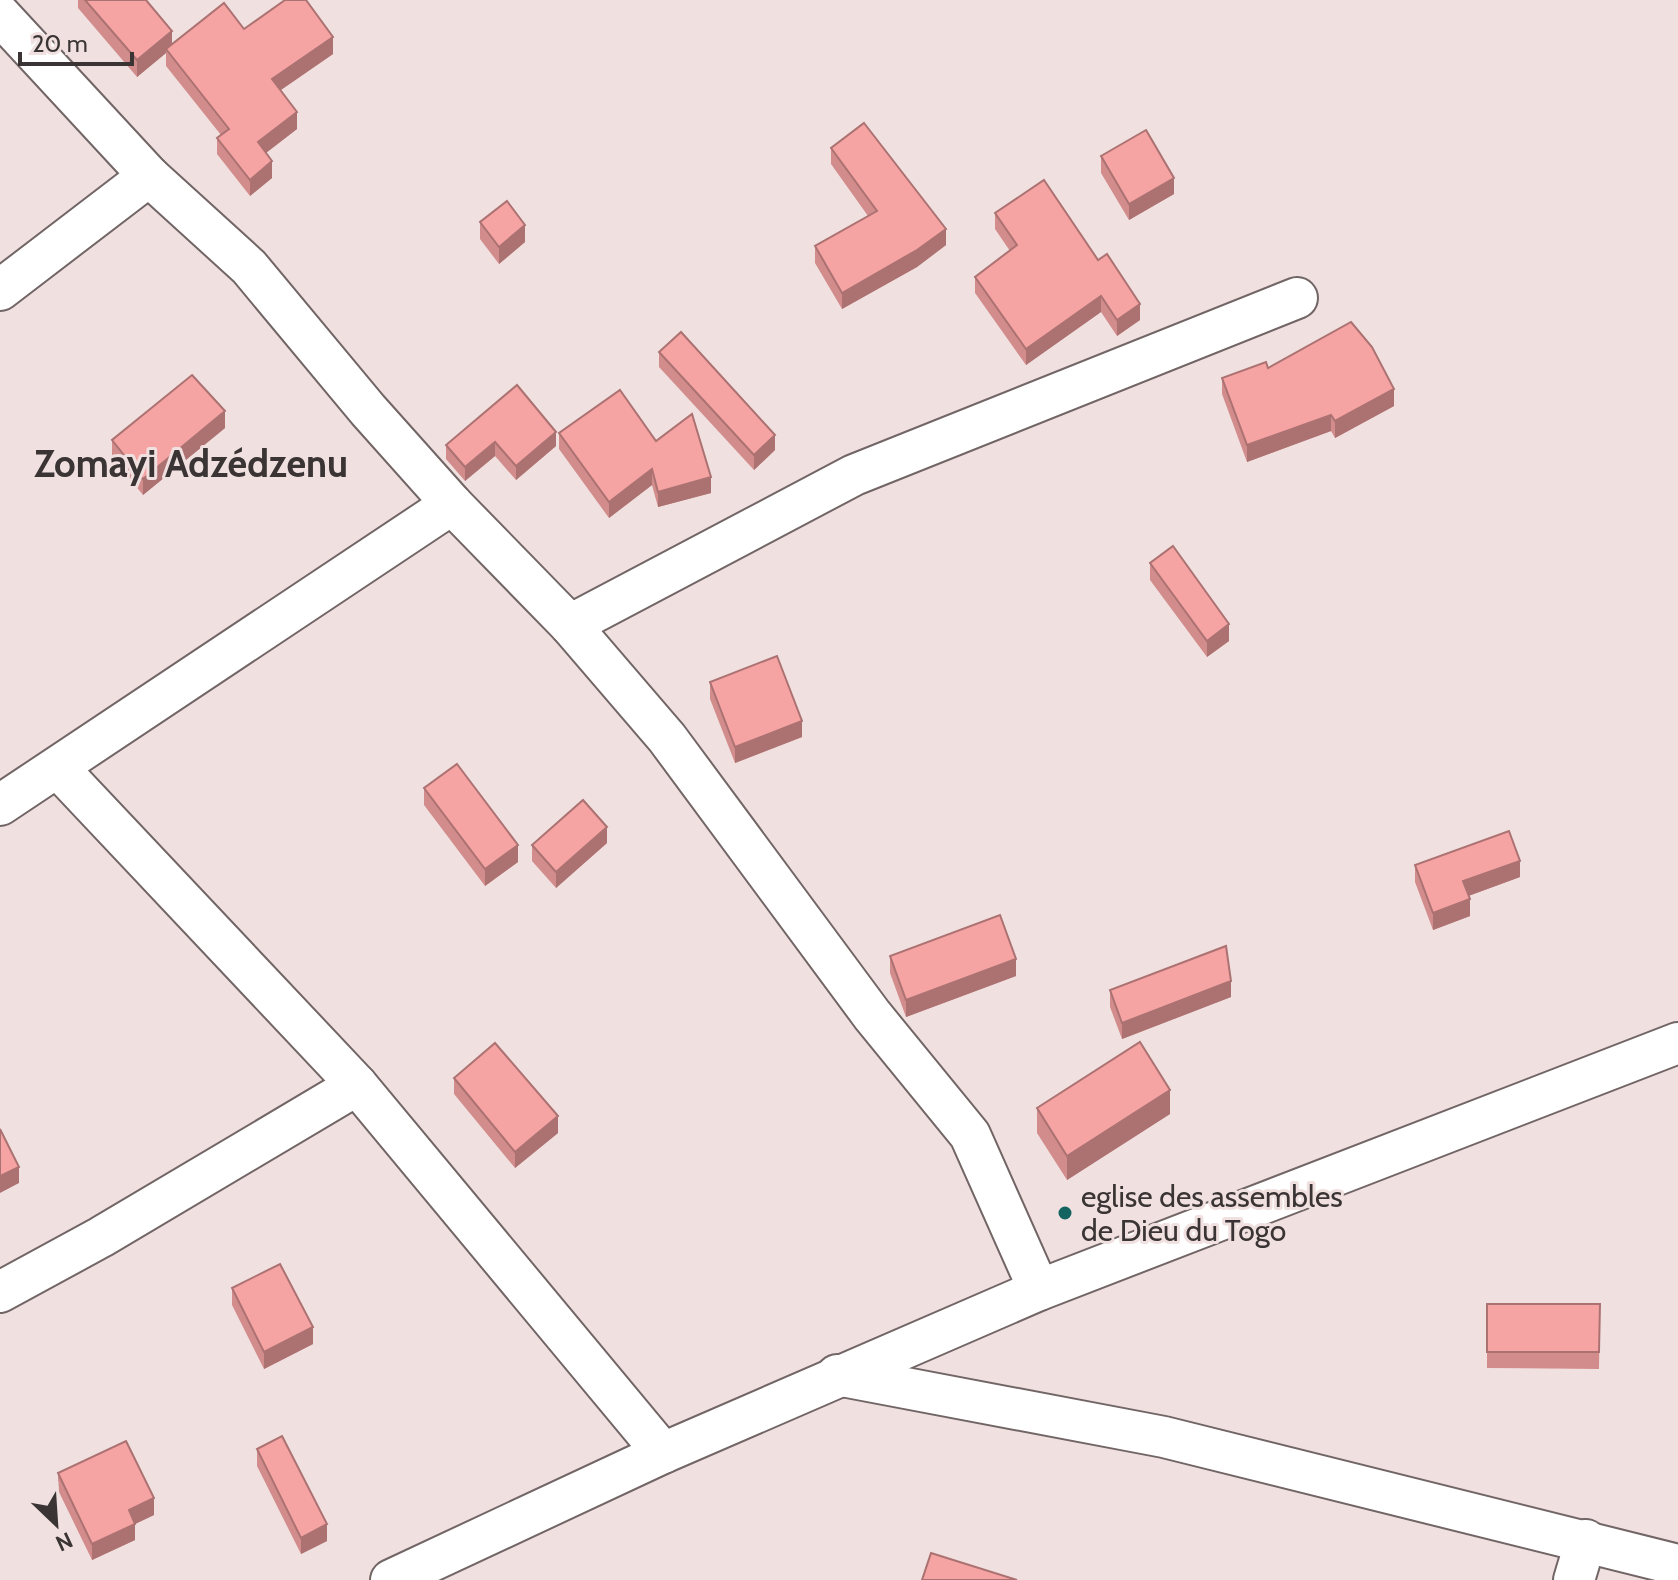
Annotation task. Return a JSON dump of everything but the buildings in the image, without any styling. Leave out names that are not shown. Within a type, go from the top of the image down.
[{"type":"street","points":[[0,15],[149,176],[249,267],[452,504],[570,625],[667,738],[872,1015],[970,1135],[1039,1290]]},
{"type":"street","points":[[0,290],[149,176]]},
{"type":"street","points":[[570,625],[854,475],[1297,298]]},
{"type":"street","points":[[0,805],[452,504]]},
{"type":"street","points":[[58,768],[357,1085],[663,1453]]},
{"type":"street","points":[[391,1580],[837,1375],[1039,1290],[1678,1043]]},
{"type":"street","points":[[0,1292],[101,1237],[357,1085]]},
{"type":"street","points":[[837,1375],[1164,1437],[1678,1565]]},
{"type":"street","points":[[1574,1580],[1586,1540]]},
{"type":"place","name":"eglise des assembles de Dieu du Togo","points":[[1065,1213]]},
{"type":"district","name":"Zomayi Adzédzenu","points":[[191,463]]}]
